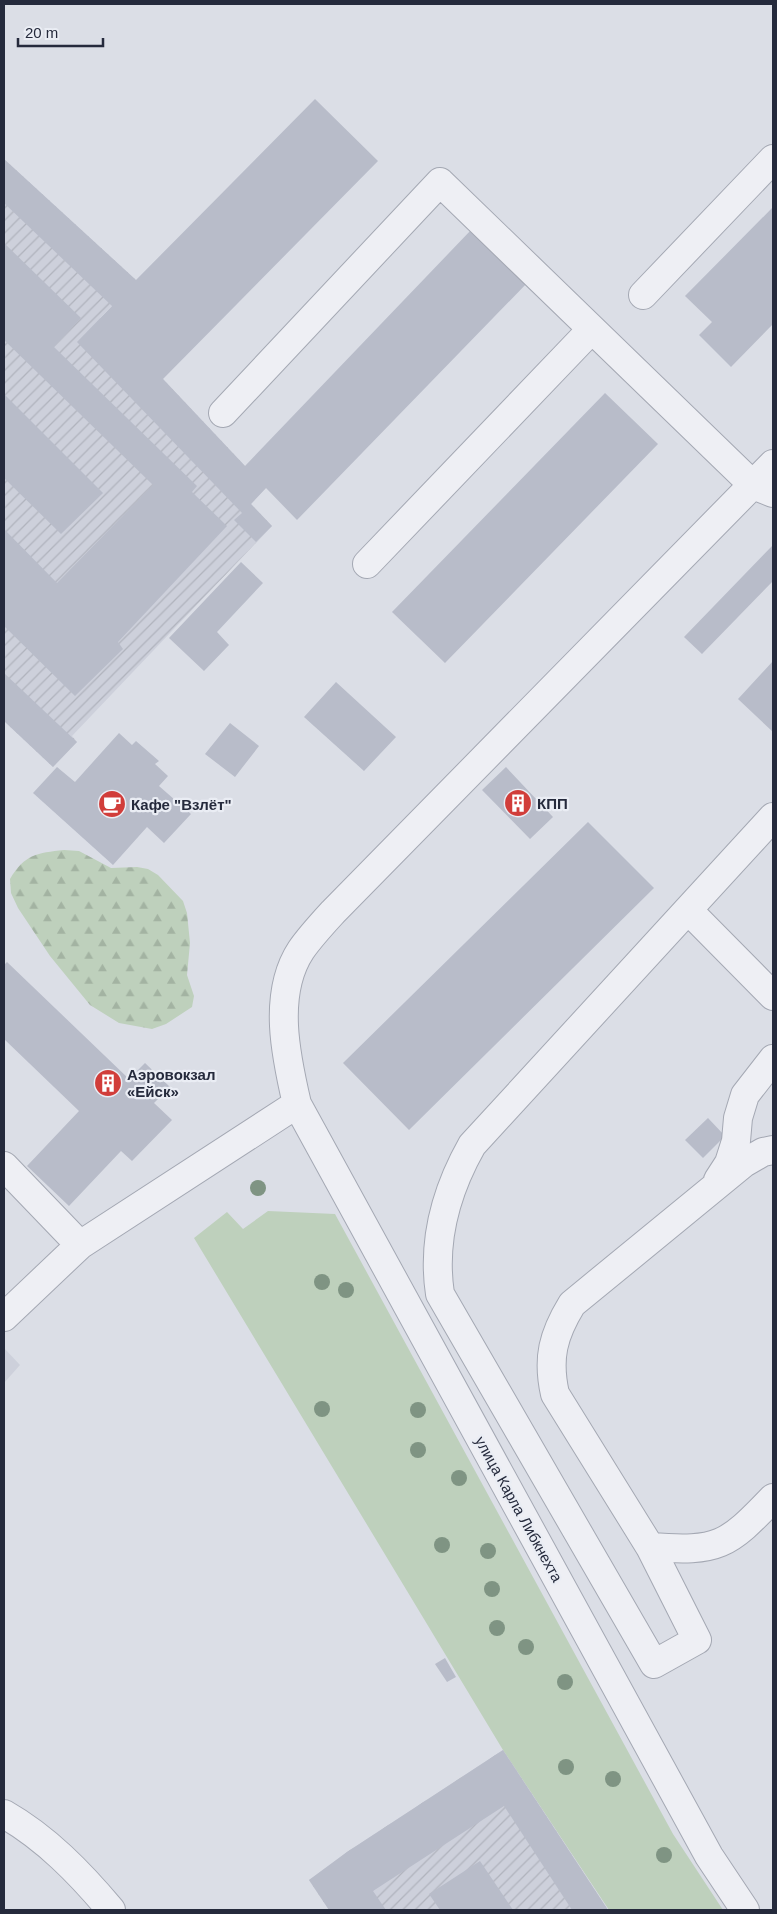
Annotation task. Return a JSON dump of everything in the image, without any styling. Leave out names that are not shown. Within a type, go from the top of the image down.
[{"type":"street","points":[[643,295],[773,158]]},
{"type":"street","points":[[223,413],[440,182],[592,329],[763,489]]},
{"type":"street","points":[[367,564],[592,329]]},
{"type":"street","name":"улица Карла Либкнехта","points":[[745,1910],[705,1847],[297,1104],[288,1064],[285,1037],[287,987],[298,956],[333,912],[467,773],[763,489],[773,464]]},
{"type":"street","points":[[773,817],[472,1145],[455,1176],[445,1209],[436,1269],[440,1294],[654,1664],[697,1640],[650,1547],[555,1394],[550,1373],[551,1355],[562,1320],[572,1304],[744,1163],[763,1152],[773,1150]]},
{"type":"street","points":[[688,910],[773,996]]},
{"type":"street","points":[[714,1188],[731,1155],[745,1095],[773,1059]]},
{"type":"street","points":[[4,1317],[80,1245],[297,1104]]},
{"type":"street","points":[[4,1166],[80,1245]]},
{"type":"street","points":[[650,1547],[706,1547],[725,1542],[742,1531],[773,1498]]},
{"type":"street","points":[[4,1814],[47,1843],[111,1910]]},
{"type":"shaded area","points":[[4,159],[136,280],[100,318],[163,379],[266,488],[251,504],[272,526],[72,736],[77,742],[53,767],[4,721]]},
{"type":"shaded area","points":[[4,1348],[20,1365],[4,1383]]},
{"type":"shaded area","points":[[503,1750],[608,1910],[329,1910],[309,1880],[347,1852]]},
{"type":"green space","points":[[64,850],[79,851],[111,868],[137,867],[148,869],[158,875],[183,901],[187,913],[190,943],[187,975],[194,996],[192,1007],[166,1024],[152,1029],[119,1023],[90,1005],[50,956],[18,908],[11,893],[10,879],[21,864],[32,856]]},
{"type":"green space","points":[[268,1211],[335,1214],[673,1834],[723,1910],[609,1910],[503,1750],[194,1238],[227,1212],[243,1229]]},
{"type":"building","points":[[315,99],[378,161],[163,379],[245,466],[471,230],[529,281],[297,520],[266,488],[251,504],[272,526],[256,542],[234,520],[242,513],[77,342],[112,306],[4,203],[4,159],[136,280]]},
{"type":"building","points":[[773,207],[773,324],[731,367],[699,335],[712,322],[685,296]]},
{"type":"building","points":[[4,243],[81,318],[54,347],[197,486],[192,492],[227,526],[118,642],[123,649],[75,696],[4,626],[4,529],[57,583],[153,485],[4,340]]},
{"type":"building","points":[[605,393],[658,444],[445,663],[392,612]]},
{"type":"building","points":[[4,394],[103,493],[61,534],[4,478]]},
{"type":"building","points":[[773,545],[773,581],[702,654],[684,637]]},
{"type":"building","points":[[241,562],[263,583],[217,632],[229,645],[204,671],[169,638]]},
{"type":"building","points":[[773,661],[773,732],[738,699]]},
{"type":"building","points":[[4,673],[77,742],[53,767],[4,721]]},
{"type":"building","points":[[336,682],[396,737],[364,771],[304,717]]},
{"type":"building","points":[[230,723],[259,746],[235,777],[205,754]]},
{"type":"building","name":"Кафе \"Взлёт\"","points":[[119,733],[132,745],[136,741],[159,761],[155,764],[168,776],[159,786],[191,814],[164,843],[147,827],[113,865],[33,793],[57,767],[75,782]]},
{"type":"building","name":"КПП","points":[[506,767],[553,817],[530,839],[482,790]]},
{"type":"building","points":[[588,822],[654,888],[409,1130],[343,1063]]},
{"type":"building","name":"Аэровокзал «Ейск»","points":[[7,962],[129,1079],[145,1063],[170,1087],[154,1103],[172,1120],[132,1161],[121,1151],[69,1206],[27,1166],[79,1111],[4,1039],[4,965]]},
{"type":"building","points":[[708,1118],[725,1136],[703,1158],[685,1140]]},
{"type":"building","points":[[445,1658],[456,1677],[447,1682],[435,1664]]},
{"type":"building","points":[[503,1750],[608,1910],[572,1910],[504,1806],[373,1891],[386,1910],[329,1910],[309,1880],[347,1852]]},
{"type":"building","points":[[480,1861],[513,1910],[440,1910],[429,1894]]},
{"type":"place","name":"КПП","points":[[518,803]]},
{"type":"place","name":"Кафе \"Взлёт\"","points":[[112,804]]},
{"type":"place","name":"Аэровокзал «Ейск»","points":[[108,1083]]}]
